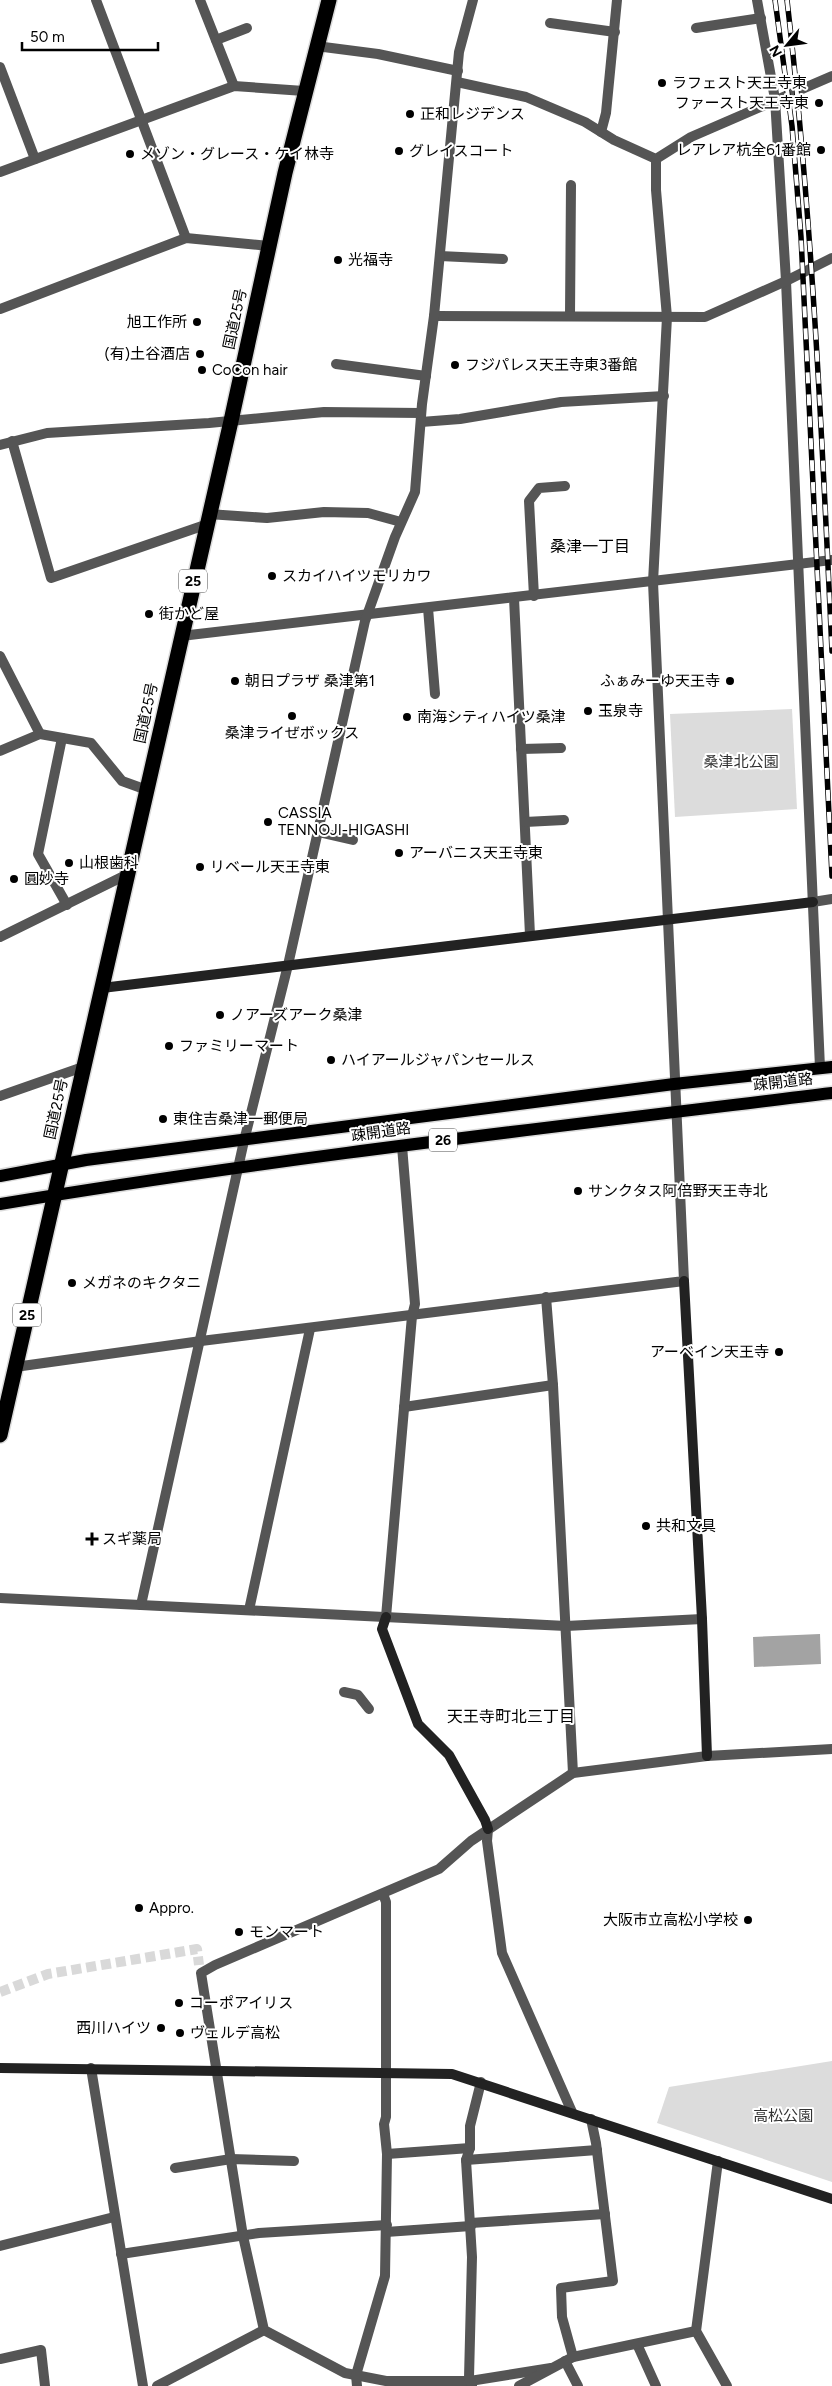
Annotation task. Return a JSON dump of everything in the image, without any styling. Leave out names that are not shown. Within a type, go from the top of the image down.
[{"type":"highway","name":"国道25号","points":[[0,1435],[2,1419],[147,790],[180,636],[231,421],[304,91],[329,0]]},
{"type":"main road","name":"疎開道路","points":[[0,1176],[62,1164],[674,1084],[826,1067]]},
{"type":"main road","name":"疎開道路","points":[[0,1204],[239,1168],[402,1146],[832,1092]]},
{"type":"street","points":[[96,0],[186,238]]},
{"type":"street","points":[[200,0],[234,86]]},
{"type":"street","points":[[141,1605],[244,1140],[288,965],[368,615],[401,522],[415,492],[459,52],[473,0]]},
{"type":"street","points":[[601,132],[606,113],[617,0]]},
{"type":"street","points":[[757,0],[775,99],[786,281],[813,902],[826,1067]]},
{"type":"street","points":[[696,28],[761,18]]},
{"type":"street","points":[[550,23],[615,32]]},
{"type":"street","points":[[216,40],[247,28]]},
{"type":"street","points":[[316,46],[378,54],[458,71]]},
{"type":"street","points":[[0,68],[35,159]]},
{"type":"street","points":[[656,159],[691,137],[775,99],[832,76]]},
{"type":"street","points":[[457,82],[526,97],[585,122],[614,140],[656,159]]},
{"type":"street","points":[[0,172],[234,86],[304,91]]},
{"type":"street","points":[[656,159],[656,190],[667,317],[653,582],[674,1084],[702,1620],[707,1756]]},
{"type":"street","points":[[570,316],[571,185]]},
{"type":"street","points":[[0,309],[186,238],[269,246]]},
{"type":"street","points":[[440,256],[503,259]]},
{"type":"street","points":[[434,316],[705,317],[832,258]]},
{"type":"street","points":[[336,364],[426,376]]},
{"type":"street","points":[[0,445],[46,433],[231,421],[324,412],[460,419],[561,402],[664,396]]},
{"type":"street","points":[[12,441],[51,578],[207,520],[266,518],[324,512],[368,513],[401,522]]},
{"type":"street","points":[[534,596],[529,501],[540,488],[565,486]]},
{"type":"street","points":[[180,636],[832,560]]},
{"type":"street","points":[[514,598],[530,935]]},
{"type":"street","points":[[428,608],[435,694]]},
{"type":"street","points":[[0,656],[40,734]]},
{"type":"street","points":[[0,751],[40,734],[91,744],[122,781],[147,790]]},
{"type":"street","points":[[62,738],[38,854],[67,905]]},
{"type":"street","points":[[521,749],[561,748]]},
{"type":"street","points":[[524,822],[564,820]]},
{"type":"street","points":[[318,832],[353,840]]},
{"type":"street","points":[[0,937],[128,874]]},
{"type":"street","points":[[102,988],[832,899]]},
{"type":"street","points":[[0,1096],[83,1067]]},
{"type":"street","points":[[402,1146],[415,1304],[412,1316],[386,1617],[382,1629],[418,1724],[449,1755],[485,1820],[488,1829],[486,1842],[502,1953],[572,2112]]},
{"type":"street","points":[[15,1367],[546,1297],[684,1282]]},
{"type":"street","points":[[546,1297],[553,1385],[573,1772]]},
{"type":"street","points":[[249,1610],[310,1329]]},
{"type":"street","points":[[404,1407],[553,1385]]},
{"type":"street","points":[[0,1598],[566,1626],[702,1620]]},
{"type":"street","points":[[344,1692],[358,1695],[369,1709]]},
{"type":"street","points":[[551,2368],[471,2383],[386,2380],[345,2373],[264,2330],[243,2236],[200,1969],[215,1965],[438,1869],[471,1841],[573,1772],[707,1756],[832,1749]]},
{"type":"street","points":[[357,2386],[356,2375],[385,2276],[387,2229],[387,2154],[384,2124],[386,2117],[386,1902],[383,1894]]},
{"type":"street","points":[[0,2068],[217,2069],[452,2074],[572,2112],[832,2200]]},
{"type":"street","points":[[90,2068],[143,2386]]},
{"type":"street","points":[[471,2383],[471,2225],[466,2160],[470,2148],[470,2126],[481,2082]]},
{"type":"street","points":[[578,2386],[569,2359],[562,2317],[561,2288],[613,2281],[597,2150],[591,2119]]},
{"type":"street","points":[[387,2154],[470,2148]]},
{"type":"street","points":[[466,2160],[597,2150]]},
{"type":"street","points":[[175,2168],[231,2159],[294,2161]]},
{"type":"street","points":[[718,2161],[696,2331],[727,2386]]},
{"type":"street","points":[[120,2254],[312,2228],[387,2229],[471,2225],[605,2214]]},
{"type":"street","points":[[0,2246],[114,2217]]},
{"type":"street","points":[[157,2386],[264,2330]]},
{"type":"street","points":[[519,2386],[569,2359],[696,2331]]},
{"type":"street","points":[[638,2344],[656,2386]]},
{"type":"street","points":[[0,2359],[41,2350],[45,2386]]},
{"type":"green space","name":"桑津北公園","points":[[792,709],[797,809],[675,817],[670,714]]},
{"type":"green space","name":"高松公園","points":[[832,2061],[832,2182],[657,2123],[669,2087]]},
{"type":"shaded area","points":[[820,1634],[821,1664],[754,1667],[753,1637]]},
{"type":"tunnel","points":[[0,1992],[48,1974],[197,1949],[199,1965]]},
{"type":"railway","points":[[775,0],[792,126],[801,237],[832,876]]},
{"type":"railway","points":[[787,0],[810,244],[832,651]]},
{"type":"place","name":"ラフェスト天王寺東","points":[[662,83]]},
{"type":"place","name":"ファースト天王寺東","points":[[819,103]]},
{"type":"place","name":"正和レジデンス","points":[[410,114]]},
{"type":"place","name":"レアレア杭全61番館","points":[[821,150]]},
{"type":"place","name":"グレイスコート","points":[[399,151]]},
{"type":"place","name":"メゾン・グレース・ケイ林寺","points":[[130,154]]},
{"type":"place","name":"光福寺","points":[[338,260]]},
{"type":"place","name":"旭工作所","points":[[197,322]]},
{"type":"place","name":"(有)土谷酒店","points":[[200,354]]},
{"type":"place","name":"フジパレス天王寺東3番館","points":[[455,365]]},
{"type":"place","name":"CoCon hair","points":[[202,370]]},
{"type":"place","name":"スカイハイツモリカワ","points":[[272,576]]},
{"type":"place","name":"街かど屋","points":[[149,614]]},
{"type":"place","name":"朝日プラザ 桑津第1","points":[[235,681]]},
{"type":"place","name":"ふぁみーゆ天王寺","points":[[730,681]]},
{"type":"place","name":"玉泉寺","points":[[588,711]]},
{"type":"place","name":"桑津ライぜボックス","points":[[292,716]]},
{"type":"place","name":"南海シティハイツ桑津","points":[[407,717]]},
{"type":"place","name":"CASSIA TENNOJI-HIGASHI","points":[[268,822]]},
{"type":"place","name":"アーバニス天王寺東","points":[[399,853]]},
{"type":"place","name":"山根歯科","points":[[69,863]]},
{"type":"place","name":"リベール天王寺東","points":[[200,867]]},
{"type":"place","name":"圓妙寺","points":[[14,879]]},
{"type":"place","name":"ノアーズアーク桑津","points":[[220,1015]]},
{"type":"place","name":"ファミリーマート","points":[[169,1046]]},
{"type":"place","name":"ハイアールジャパンセールス","points":[[331,1060]]},
{"type":"place","name":"東住吉桑津一郵便局","points":[[163,1119]]},
{"type":"place","name":"サンクタス阿倍野天王寺北","points":[[578,1191]]},
{"type":"place","name":"メガネのキクタニ","points":[[72,1283]]},
{"type":"place","name":"アーベイン天王寺","points":[[779,1352]]},
{"type":"place","name":"共和文具","points":[[646,1526]]},
{"type":"place","name":"スギ薬局","points":[[92,1539]]},
{"type":"place","name":"Appro.","points":[[139,1908]]},
{"type":"place","name":"大阪市立高松小学校","points":[[748,1920]]},
{"type":"place","name":"モンマート","points":[[239,1932]]},
{"type":"place","name":"コーポアイリス","points":[[179,2003]]},
{"type":"place","name":"西川ハイツ","points":[[161,2028]]},
{"type":"place","name":"ヴェルデ高松","points":[[180,2033]]},
{"type":"district","name":"桑津一丁目","points":[[590,546]]},
{"type":"district","name":"天王寺町北三丁目","points":[[511,1716]]}]
